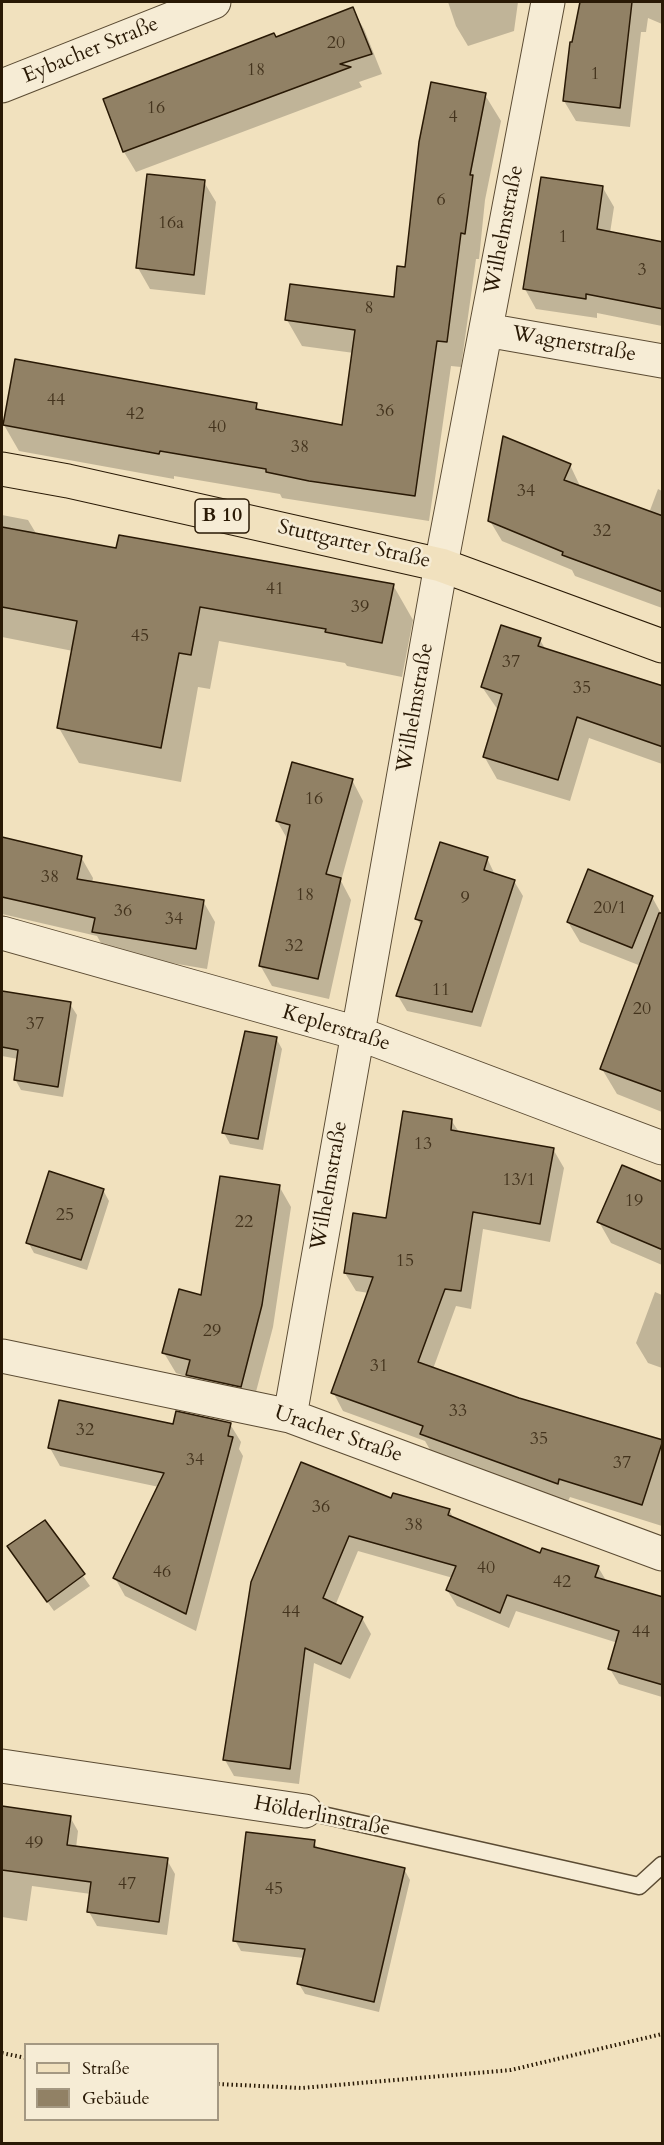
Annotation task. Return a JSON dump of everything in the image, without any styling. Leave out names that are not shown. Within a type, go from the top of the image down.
[{"type":"main road","name":"Stuttgarter Straße","points":[[2,469],[68,481],[441,565],[663,646]]},
{"type":"street","name":"Eybacher Straße","points":[[2,81],[214,2]]},
{"type":"street","name":"Wilhelmstraße","points":[[290,1416],[441,565],[548,2]]},
{"type":"street","name":"Wagnerstraße","points":[[486,330],[663,361]]},
{"type":"street","name":"Keplerstraße","points":[[2,933],[357,1033],[663,1148]]},
{"type":"street","name":"Uracher Straße","points":[[2,1356],[290,1416],[663,1554]]},
{"type":"street","name":"Hölderlinstraße","points":[[2,1766],[305,1811]]},
{"type":"lane","name":"Hölderlinstraße","points":[[305,1811],[639,1886],[663,1865]]},
{"type":"path","points":[[219,2084],[302,2088],[511,2070],[663,2034]]},
{"type":"path","points":[[2,2053],[24,2058]]},
{"type":"building","points":[[580,2],[632,2],[620,108],[563,101],[570,42],[572,42]]},
{"type":"building","points":[[353,7],[372,54],[340,64],[351,67],[123,152],[103,99],[274,33],[276,37]]},
{"type":"building","points":[[431,82],[486,93],[470,175],[473,175],[465,234],[461,233],[447,342],[437,341],[415,496],[309,481],[266,472],[266,469],[160,451],[159,454],[3,425],[15,359],[257,403],[256,409],[342,425],[355,330],[285,320],[290,284],[394,297],[397,266],[405,267],[419,142]]},
{"type":"building","points":[[147,174],[205,180],[194,275],[136,268]]},
{"type":"building","points":[[541,177],[603,186],[597,229],[663,242],[663,309],[586,294],[586,299],[523,289]]},
{"type":"building","points":[[503,436],[571,464],[564,480],[663,516],[663,592],[562,555],[563,552],[488,521]]},
{"type":"building","points":[[2,527],[116,548],[119,535],[394,584],[382,643],[325,632],[326,629],[200,607],[191,655],[179,653],[161,748],[57,728],[77,621],[2,607]]},
{"type":"building","points":[[501,625],[541,638],[538,646],[663,686],[663,747],[577,717],[558,780],[483,757],[502,694],[481,687]]},
{"type":"building","points":[[292,762],[353,779],[326,874],[341,878],[318,979],[259,966],[290,825],[276,821]]},
{"type":"building","points":[[2,837],[82,856],[77,879],[204,900],[196,949],[92,932],[95,918],[2,897]]},
{"type":"building","points":[[440,842],[488,857],[484,870],[515,880],[472,1012],[396,996],[422,921],[415,919]]},
{"type":"building","points":[[588,869],[653,896],[632,948],[567,922]]},
{"type":"building","points":[[659,913],[663,913],[663,1092],[600,1069]]},
{"type":"building","points":[[2,991],[71,1002],[58,1087],[14,1080],[18,1050],[2,1047]]},
{"type":"building","points":[[245,1031],[277,1037],[258,1139],[222,1133]]},
{"type":"building","points":[[403,1111],[452,1119],[451,1130],[554,1148],[540,1224],[473,1212],[461,1291],[445,1289],[418,1362],[519,1398],[663,1440],[642,1505],[559,1479],[558,1484],[420,1434],[423,1426],[331,1393],[373,1277],[344,1273],[353,1213],[386,1218]]},
{"type":"building","points":[[622,1165],[663,1182],[663,1250],[597,1222]]},
{"type":"building","points":[[49,1171],[104,1189],[81,1260],[26,1243]]},
{"type":"building","points":[[220,1176],[280,1185],[262,1305],[241,1387],[186,1375],[190,1360],[162,1353],[179,1289],[201,1295]]},
{"type":"building","points":[[59,1400],[173,1424],[176,1411],[231,1423],[228,1436],[233,1437],[186,1614],[113,1578],[164,1473],[48,1448]]},
{"type":"building","points":[[301,1462],[391,1498],[393,1493],[450,1509],[448,1515],[540,1553],[542,1548],[599,1566],[595,1577],[663,1597],[663,1685],[608,1669],[619,1631],[507,1595],[500,1613],[446,1590],[456,1566],[349,1536],[323,1598],[363,1617],[341,1664],[305,1648],[290,1769],[223,1760],[251,1582]]},
{"type":"building","points":[[45,1520],[85,1574],[47,1602],[7,1546]]},
{"type":"building","points":[[2,1806],[71,1816],[67,1845],[168,1858],[159,1922],[87,1912],[91,1882],[2,1870]]},
{"type":"building","points":[[246,1832],[315,1840],[314,1847],[405,1868],[374,2002],[297,1984],[305,1949],[233,1941]]}]
